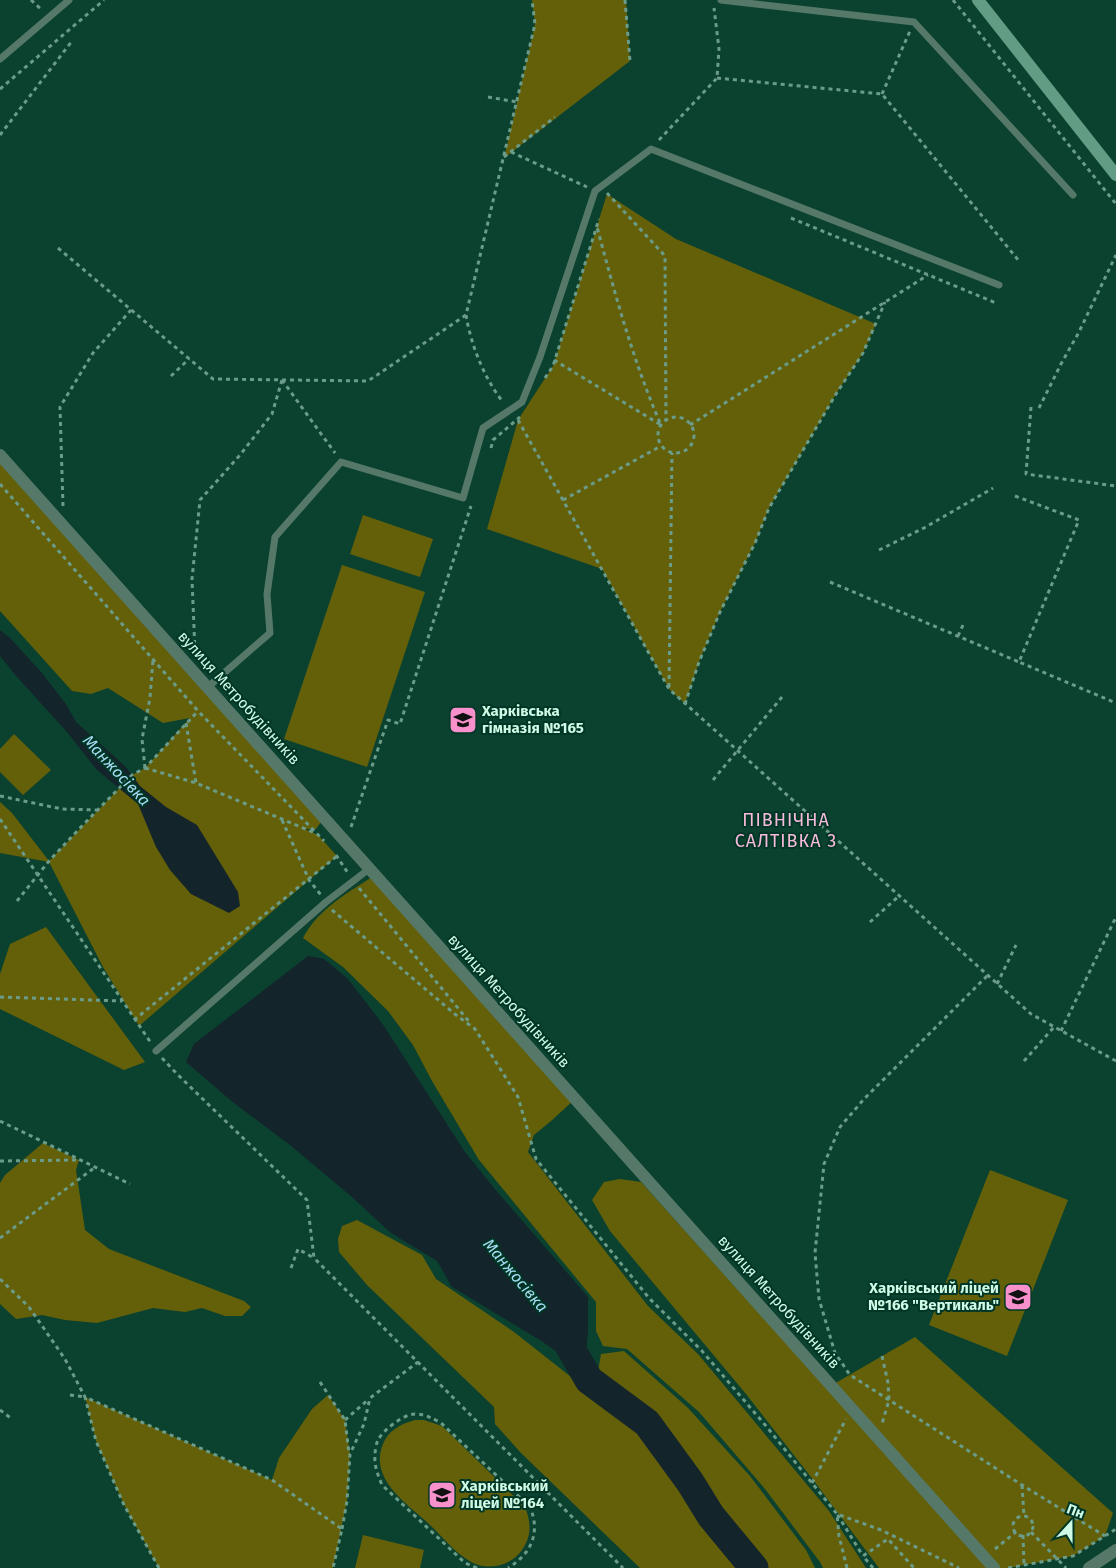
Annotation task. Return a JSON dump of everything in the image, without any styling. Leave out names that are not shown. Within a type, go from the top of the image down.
[{"type":"main road","points":[[978,0],[1116,175]]},
{"type":"street","name":"вулиця Метробудівників","points":[[0,455],[994,1568]]},
{"type":"street","points":[[1089,1568],[1116,1550]]},
{"type":"lane","points":[[0,59],[69,0]]},
{"type":"lane","points":[[721,0],[914,22],[1073,195]]},
{"type":"lane","points":[[208,688],[270,633],[267,594],[275,537],[341,462],[463,498],[483,428],[522,402],[540,357],[595,191],[651,149],[999,285]]},
{"type":"lane","points":[[156,1051],[326,902],[369,869]]},
{"type":"path","points":[[0,89],[104,0]]},
{"type":"path","points":[[532,0],[535,24],[466,315],[469,333],[484,370],[498,395],[518,420],[669,689],[1031,1014],[1116,1061]]},
{"type":"path","points":[[625,0],[630,61]]},
{"type":"path","points":[[651,149],[717,78],[719,49],[712,0]]},
{"type":"path","points":[[953,0],[1116,204]]},
{"type":"path","points":[[882,94],[914,22]]},
{"type":"path","points":[[0,135],[72,41]]},
{"type":"path","points":[[717,78],[882,94],[1018,262]]},
{"type":"path","points":[[488,97],[517,102]]},
{"type":"path","points":[[504,158],[555,117]]},
{"type":"path","points":[[511,152],[595,191],[607,194],[665,256],[666,420]]},
{"type":"path","points":[[605,202],[607,194],[614,188]]},
{"type":"path","points":[[784,214],[996,303]]},
{"type":"path","points":[[543,381],[554,360],[600,218]]},
{"type":"path","points":[[597,226],[622,318],[651,403],[661,425]]},
{"type":"path","points":[[58,248],[213,379],[368,381],[466,315]]},
{"type":"path","points":[[1039,408],[1061,364],[1080,332],[1116,255]]},
{"type":"path","points":[[690,425],[928,275]]},
{"type":"path","points":[[685,704],[699,662],[720,612],[755,543],[769,508],[836,394],[863,353],[886,302]]},
{"type":"path","points":[[64,526],[60,407],[92,353],[131,310]]},
{"type":"path","points":[[171,376],[189,359]]},
{"type":"path","points":[[554,360],[661,425]]},
{"type":"path","points":[[282,380],[341,462]]},
{"type":"path","points":[[195,674],[192,579],[200,500],[240,455],[272,414],[282,380]]},
{"type":"path","points":[[1031,407],[1026,474],[1116,486]]},
{"type":"path","points":[[490,449],[493,440],[518,420],[523,412]]},
{"type":"path","points":[[673,417],[687,421],[694,436],[691,445],[686,450],[672,453],[661,446],[658,441],[658,431],[661,425],[673,417]]},
{"type":"path","points":[[563,500],[661,446]]},
{"type":"path","points":[[669,689],[672,453]]},
{"type":"path","points":[[0,484],[198,711],[324,842]]},
{"type":"path","points":[[879,550],[924,528],[993,488]]},
{"type":"path","points":[[1015,496],[1078,520],[1020,662]]},
{"type":"path","points":[[351,827],[388,720],[400,724],[472,503]]},
{"type":"path","points":[[830,582],[1116,703]]},
{"type":"path","points":[[958,636],[963,624]]},
{"type":"path","points":[[145,768],[142,739],[150,698],[153,659]]},
{"type":"path","points":[[713,780],[782,697]]},
{"type":"path","points":[[17,901],[98,810],[132,775],[145,768],[198,711]]},
{"type":"path","points":[[186,723],[196,783]]},
{"type":"path","points":[[145,768],[196,783],[318,835]]},
{"type":"path","points":[[0,796],[62,809],[98,810]]},
{"type":"path","points":[[0,819],[156,1051],[177,1074],[307,1200],[314,1258]]},
{"type":"path","points":[[282,820],[309,880],[334,913],[475,1029]]},
{"type":"path","points":[[331,849],[353,880],[475,1029],[518,1097],[536,1159],[649,1298],[702,1351],[766,1426],[837,1514],[863,1556],[873,1568]]},
{"type":"path","points":[[134,1020],[337,856]]},
{"type":"path","points":[[870,922],[899,896]]},
{"type":"path","points":[[1061,1031],[1116,917]]},
{"type":"path","points":[[997,984],[1016,945]]},
{"type":"path","points":[[988,976],[864,1099],[840,1127],[824,1164],[814,1253],[819,1299],[835,1353],[850,1375],[1022,1486],[1105,1536]]},
{"type":"path","points":[[0,997],[122,1001]]},
{"type":"path","points":[[1024,1061],[1054,1027]]},
{"type":"path","points":[[0,1121],[130,1184]]},
{"type":"path","points":[[0,1161],[79,1160]]},
{"type":"path","points":[[0,1238],[94,1168]]},
{"type":"path","points":[[291,1268],[298,1249],[314,1258],[623,1568]]},
{"type":"path","points":[[0,1278],[29,1307],[65,1359],[85,1397],[96,1441],[124,1505],[159,1568]]},
{"type":"path","points":[[879,1438],[889,1400],[888,1383],[882,1356]]},
{"type":"path","points":[[345,1420],[370,1398],[418,1362]]},
{"type":"path","points":[[320,1382],[345,1420],[350,1454],[347,1500],[334,1568]]},
{"type":"path","points":[[70,1395],[85,1397],[272,1480],[342,1529]]},
{"type":"path","points":[[350,1454],[364,1424],[370,1398]]},
{"type":"path","points":[[812,1484],[852,1408]]},
{"type":"path","points":[[0,1410],[12,1419]]},
{"type":"path","points":[[477,1568],[465,1563],[382,1484],[375,1467],[374,1454],[378,1439],[400,1419],[413,1414],[429,1416],[440,1422],[530,1507],[535,1518],[535,1534],[530,1547],[519,1561],[508,1568]]},
{"type":"path","points":[[1022,1486],[1024,1516]]},
{"type":"path","points":[[837,1514],[847,1568]]},
{"type":"path","points":[[837,1514],[881,1530],[959,1568]]},
{"type":"path","points":[[1023,1536],[1016,1532],[1013,1526],[1016,1520],[1024,1516]]},
{"type":"path","points":[[1023,1536],[1031,1532],[1033,1526],[1028,1517],[1024,1516]]},
{"type":"path","points":[[1008,1568],[1073,1556],[1116,1529]]},
{"type":"path","points":[[984,1558],[1016,1532]]},
{"type":"path","points":[[1031,1532],[1066,1568]]},
{"type":"path","points":[[1023,1536],[1024,1564]]},
{"type":"path","points":[[863,1556],[888,1539],[914,1568]]},
{"type":"shaded area","points":[[532,0],[626,0],[630,61],[504,158],[535,24]]},
{"type":"shaded area","points":[[607,194],[676,239],[876,324],[863,353],[836,394],[769,508],[755,543],[720,612],[699,662],[685,704],[669,689],[602,569],[487,529],[518,420],[553,366]]},
{"type":"shaded area","points":[[0,455],[324,818],[316,829],[305,829],[318,835],[337,856],[139,1026],[103,967],[49,862],[0,853],[0,802],[12,813],[49,861],[132,775],[145,768],[190,718],[163,723],[108,688],[91,694],[72,691],[0,611]]},
{"type":"shaded area","points":[[363,515],[433,539],[420,577],[350,554]]},
{"type":"shaded area","points":[[342,565],[425,592],[367,767],[284,739]]},
{"type":"shaded area","points":[[14,734],[51,770],[23,795],[0,772],[0,749]]},
{"type":"shaded area","points":[[375,875],[575,1099],[534,1135],[528,1152],[648,1306],[698,1354],[829,1511],[866,1568],[823,1568],[765,1489],[699,1412],[627,1349],[603,1346],[596,1331],[596,1302],[479,1160],[413,1045],[388,1011],[343,967],[303,938],[317,918],[335,902]]},
{"type":"shaded area","points":[[46,927],[145,1062],[124,1070],[0,1009],[0,974],[10,944]]},
{"type":"shaded area","points":[[43,1143],[79,1160],[76,1170],[85,1230],[109,1249],[244,1301],[251,1307],[242,1316],[225,1316],[202,1308],[185,1312],[153,1308],[97,1323],[65,1320],[42,1315],[16,1319],[0,1304],[0,1183],[5,1175]]},
{"type":"shaded area","points":[[990,1170],[1068,1200],[1007,1356],[929,1325]]},
{"type":"shaded area","points":[[620,1179],[641,1182],[988,1568],[879,1568],[746,1394],[610,1231],[592,1200],[604,1182]]},
{"type":"shaded area","points":[[357,1220],[422,1255],[436,1279],[514,1332],[594,1395],[601,1354],[624,1351],[688,1408],[750,1476],[806,1550],[815,1568],[640,1568],[521,1453],[495,1424],[494,1407],[367,1285],[339,1252],[338,1239],[342,1226]]},
{"type":"shaded area","points":[[915,1337],[1113,1513],[1105,1536],[1073,1556],[1008,1568],[994,1568],[832,1385]]},
{"type":"shaded area","points":[[328,1395],[345,1420],[350,1454],[347,1501],[333,1568],[159,1568],[124,1505],[96,1441],[85,1397],[272,1480],[279,1458],[312,1409]]},
{"type":"shaded area","points":[[415,1420],[424,1420],[442,1426],[525,1507],[530,1529],[528,1539],[522,1550],[514,1558],[504,1564],[488,1566],[482,1566],[467,1560],[393,1491],[381,1469],[380,1457],[383,1444],[388,1435],[395,1429]]},
{"type":"shaded area","points":[[363,1535],[424,1550],[420,1568],[355,1568]]},
{"type":"water","points":[[0,630],[10,638],[42,673],[66,704],[76,722],[126,767],[140,786],[166,807],[197,825],[238,892],[240,906],[229,913],[191,894],[170,870],[156,847],[138,804],[97,770],[67,732],[0,656]]},
{"type":"water","points":[[308,956],[324,959],[348,979],[384,1026],[465,1152],[588,1297],[586,1355],[589,1380],[571,1362],[543,1342],[452,1287],[437,1261],[391,1233],[352,1197],[290,1145],[234,1103],[186,1062],[194,1044]]},
{"type":"waterway","name":"Манжосівка","points":[[570,1347],[589,1380],[647,1423],[690,1482],[711,1516],[754,1568]]},
{"type":"place","name":"Харківська гімназія №165","points":[[463,720]]},
{"type":"place","name":"Харківський ліцей №166 \"Вертикаль\"","points":[[1018,1297]]},
{"type":"place","name":"Харківський ліцей №164","points":[[442,1495]]},
{"type":"district","name":"ПІВНІЧНА САЛТІВКА 3","points":[[786,830]]}]
